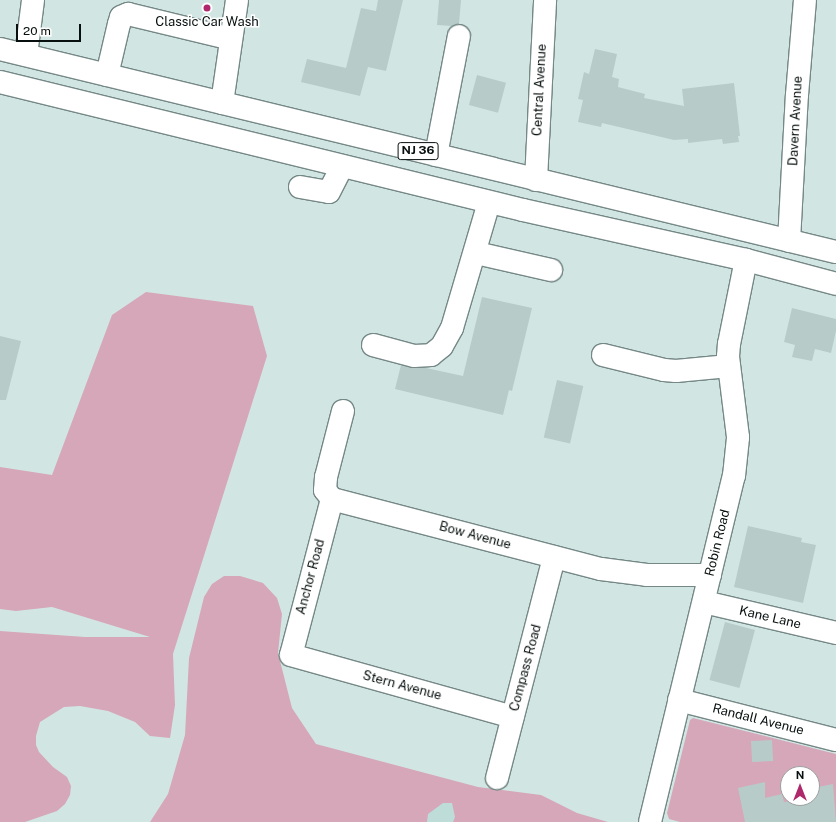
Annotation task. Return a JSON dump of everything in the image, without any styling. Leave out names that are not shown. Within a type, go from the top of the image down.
[{"type":"main road","points":[[26,55],[33,0]]},
{"type":"main road","points":[[222,103],[237,0]]},
{"type":"main road","name":"Central Avenue","points":[[536,180],[545,0]]},
{"type":"main road","name":"Davern Avenue","points":[[789,242],[797,95],[805,0]]},
{"type":"main road","points":[[107,75],[118,24],[121,17],[128,14],[231,39]]},
{"type":"main road","points":[[436,155],[459,36]]},
{"type":"main road","name":"NJ 36","points":[[0,49],[789,242],[836,252]]},
{"type":"main road","name":"NJ 36","points":[[0,82],[490,202],[746,260],[836,284]]},
{"type":"main road","points":[[300,187],[329,192],[342,166]]},
{"type":"main road","points":[[373,345],[414,356],[431,355],[442,346],[452,328],[476,253],[490,202]]},
{"type":"main road","points":[[476,253],[551,270]]},
{"type":"main road","name":"Robin Road","points":[[650,822],[734,476],[738,437],[729,366],[729,344],[746,260]]},
{"type":"main road","points":[[603,355],[664,370],[688,371],[729,366]]},
{"type":"main road","points":[[332,499],[325,490],[326,477],[343,411]]},
{"type":"main road","name":"Bow Avenue","points":[[332,499],[554,557],[628,573],[710,575]]},
{"type":"main road","name":"Anchor Road","points":[[291,655],[332,499]]},
{"type":"main road","name":"Compass Road","points":[[497,778],[554,557]]},
{"type":"main road","name":"Kane Lane","points":[[704,602],[836,633]]},
{"type":"main road","name":"Stern Avenue","points":[[291,655],[513,717]]},
{"type":"main road","name":"Randall Avenue","points":[[679,700],[836,740]]},
{"type":"shaded area","points":[[146,292],[253,306],[267,356],[173,654],[175,705],[170,738],[150,736],[135,722],[108,711],[80,706],[64,707],[40,722],[36,736],[36,745],[39,752],[53,767],[67,777],[71,786],[70,795],[65,804],[57,811],[25,822],[0,822],[0,631],[85,637],[150,637],[52,607],[16,611],[0,609],[0,467],[52,475],[112,315]]},
{"type":"shaded area","points":[[224,576],[240,576],[263,583],[277,598],[282,614],[278,653],[292,708],[316,744],[478,787],[541,795],[577,813],[608,822],[453,822],[455,817],[452,803],[443,803],[428,814],[427,822],[150,822],[168,794],[185,735],[189,658],[204,597],[212,584]]},
{"type":"shaded area","points":[[693,718],[836,754],[836,822],[680,822],[669,819],[667,813],[690,720]]},
{"type":"shaded area","points":[[418,788],[551,822],[409,822]]},
{"type":"building","points":[[378,0],[403,0],[386,71],[368,67],[360,96],[301,82],[307,59],[346,68],[361,8],[376,11]]},
{"type":"building","points":[[439,0],[461,0],[459,24],[452,26],[437,25]]},
{"type":"building","points":[[595,49],[617,54],[612,77],[619,79],[618,87],[645,94],[644,98],[684,106],[682,89],[734,83],[740,136],[738,136],[739,142],[723,144],[722,139],[688,143],[688,139],[674,140],[602,123],[601,127],[578,122],[583,100],[578,99],[584,72],[589,74]]},
{"type":"building","points":[[477,75],[506,83],[498,113],[469,105]]},
{"type":"building","points":[[482,297],[532,308],[512,391],[509,390],[503,415],[395,389],[401,365],[414,368],[426,368],[463,376]]},
{"type":"building","points":[[792,308],[836,319],[836,331],[831,353],[815,349],[812,361],[792,357],[795,345],[784,342]]},
{"type":"building","points":[[0,336],[21,341],[6,400],[0,400]]},
{"type":"building","points":[[557,380],[583,386],[570,444],[544,437]]},
{"type":"building","points":[[748,526],[802,538],[801,542],[816,545],[803,603],[734,587]]},
{"type":"building","points":[[725,622],[755,630],[739,688],[709,680]]},
{"type":"building","points":[[772,740],[773,761],[752,762],[751,741]]},
{"type":"building","points":[[765,782],[765,798],[780,794],[780,806],[820,806],[820,787],[833,784],[836,822],[745,822],[738,788]]},
{"type":"place","name":"Classic Car Wash","points":[[207,8]]}]
